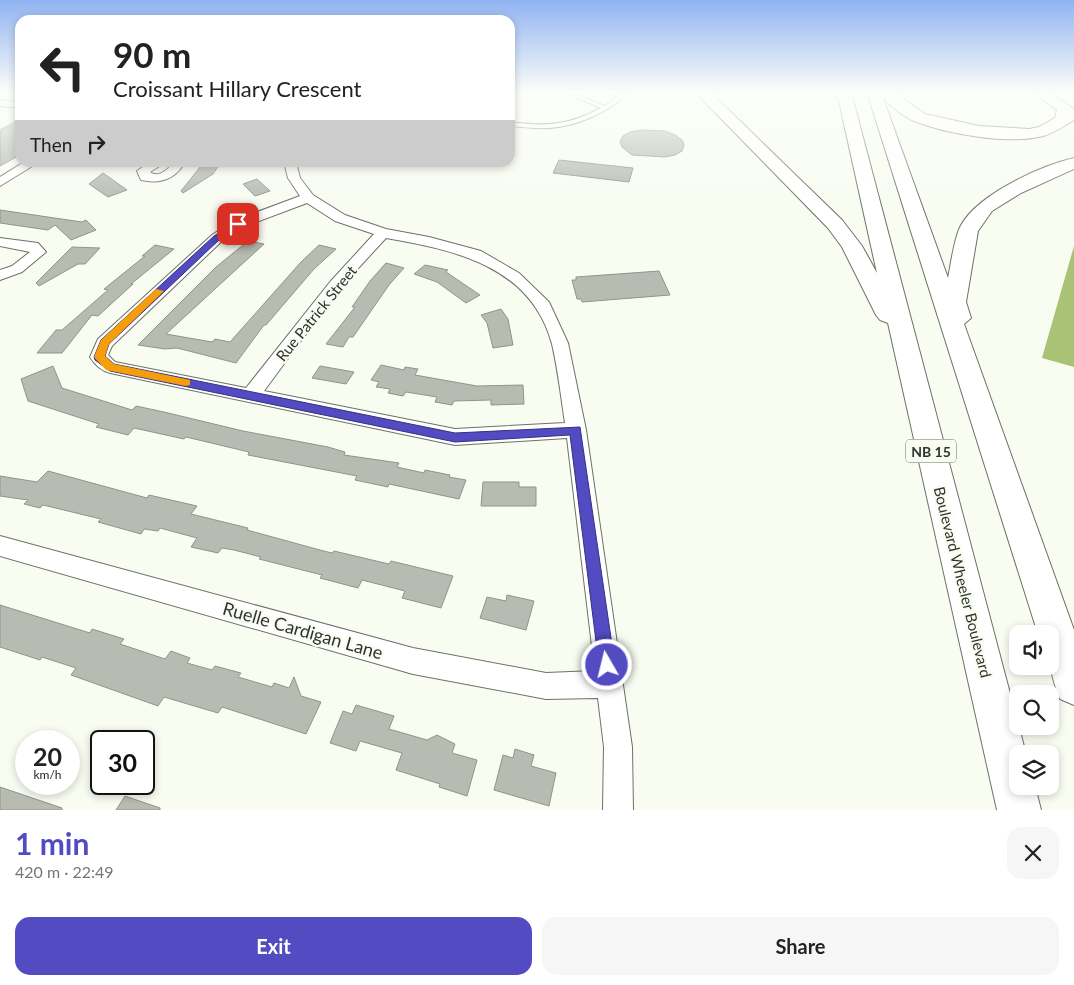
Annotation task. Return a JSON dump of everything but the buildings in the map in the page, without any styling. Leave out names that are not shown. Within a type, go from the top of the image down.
[{"type":"highway","points":[[740,130],[834,224],[852,246],[909,358]]},
{"type":"highway","name":"Boulevard Wheeler Boulevard","points":[[853,130],[1019,810]]},
{"type":"highway","points":[[887,130],[1074,685]]},
{"type":"highway","points":[[981,130],[1032,133],[1044,130]]},
{"type":"highway","points":[[1019,521],[954,302],[968,231],[985,207],[1014,190],[1074,163]]},
{"type":"street","points":[[0,182],[26,167]]},
{"type":"street","points":[[151,167],[144,171],[145,177],[156,178],[170,175],[175,172],[177,167]]},
{"type":"street","points":[[291,167],[294,178],[308,198],[340,218],[383,233],[429,241],[476,254],[514,276],[541,302],[560,343],[576,430],[618,747],[618,810]]},
{"type":"street","points":[[308,198],[238,224],[217,238],[104,343],[99,357],[110,367],[455,438],[576,430]]},
{"type":"street","name":"Rue Patrick Street","points":[[251,395],[335,285],[383,233]]},
{"type":"street","points":[[0,242],[34,246],[39,252],[17,269],[0,275]]},
{"type":"street","name":"Ruelle Cardigan Lane","points":[[0,546],[413,661],[546,686],[610,684]]},
{"type":"green space","points":[[1074,246],[1074,367],[1042,358]]},
{"type":"slow traffic","points":[[160,291],[104,343],[99,357],[110,367],[186,382]]},
{"type":"route","points":[[238,224],[217,238],[104,343],[99,357],[110,367],[455,438],[576,430],[607,665]]}]
